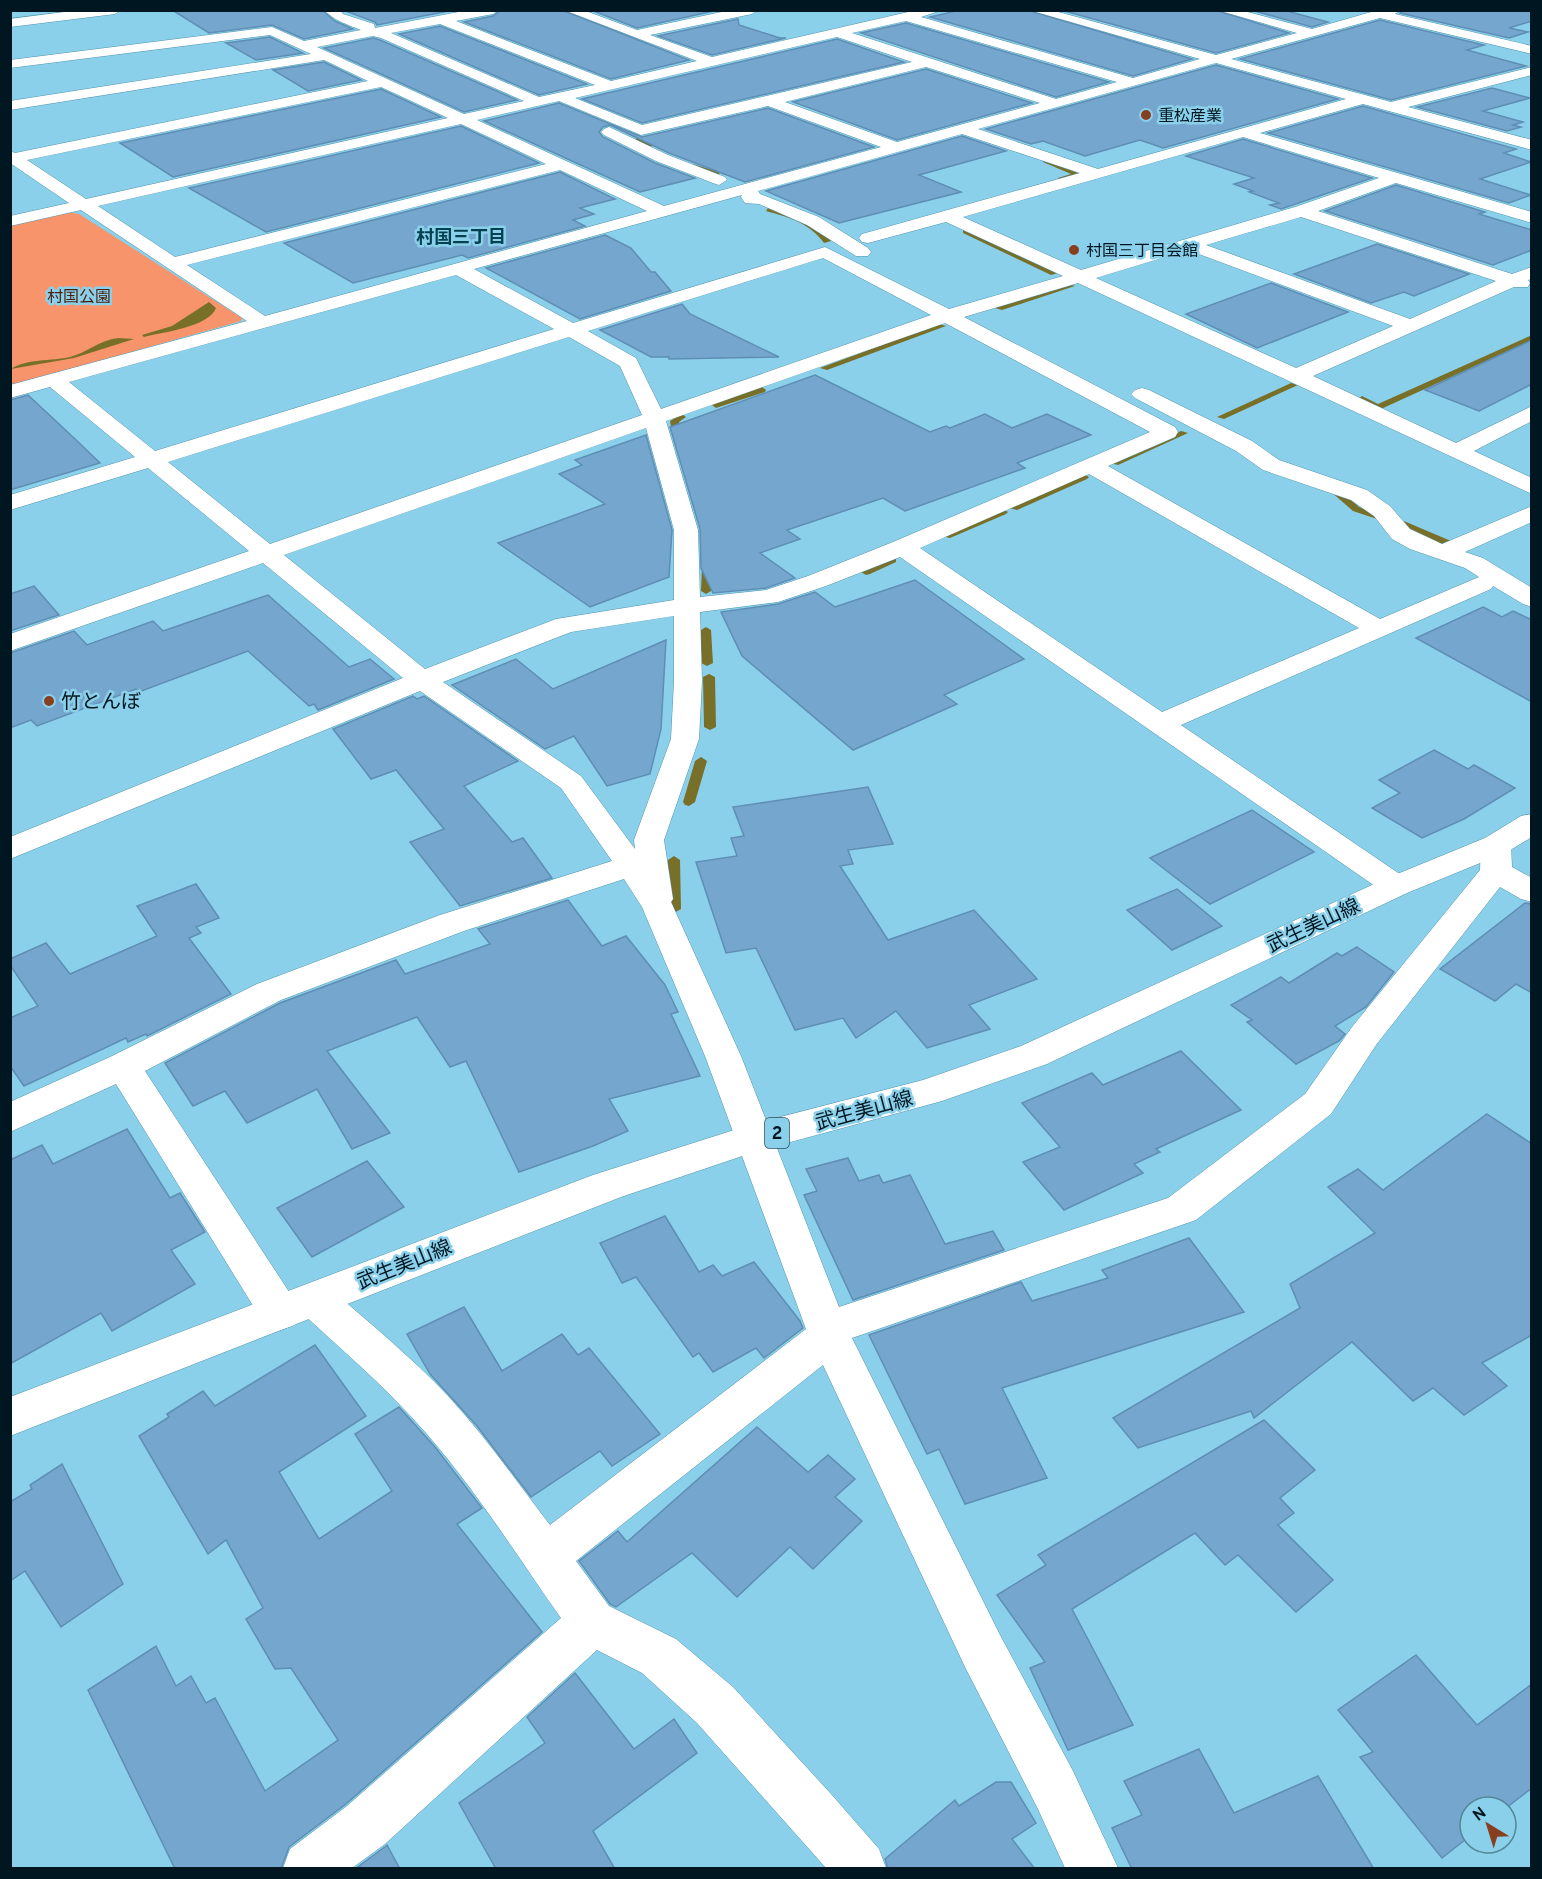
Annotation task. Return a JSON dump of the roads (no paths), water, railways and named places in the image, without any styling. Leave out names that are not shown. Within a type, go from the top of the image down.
[{"type":"street","points":[[10,23],[115,10]]},
{"type":"street","points":[[317,10],[333,14],[332,18],[371,31],[540,102],[635,143],[663,158],[813,221],[848,245],[928,286]]},
{"type":"street","points":[[303,45],[494,10]]},
{"type":"street","points":[[570,10],[712,62]]},
{"type":"street","points":[[636,34],[752,10]]},
{"type":"street","points":[[885,10],[1132,82]]},
{"type":"street","points":[[10,221],[561,98],[936,10]]},
{"type":"street","points":[[1035,10],[1532,145]]},
{"type":"street","points":[[1223,10],[1311,33]]},
{"type":"street","points":[[10,393],[1388,12],[1532,50]]},
{"type":"street","points":[[1069,20],[1099,13]]},
{"type":"street","points":[[442,20],[611,86]]},
{"type":"street","points":[[10,64],[272,31],[663,212]]},
{"type":"street","points":[[838,33],[1055,103]]},
{"type":"street","points":[[1505,44],[1532,35]]},
{"type":"street","points":[[10,106],[326,56]]},
{"type":"street","points":[[561,98],[641,130],[927,63]]},
{"type":"street","points":[[1391,106],[1532,71]]},
{"type":"street","points":[[11,157],[383,82]]},
{"type":"street","points":[[868,238],[1364,99]]},
{"type":"street","points":[[769,101],[896,147]]},
{"type":"street","points":[[962,129],[1098,174]]},
{"type":"street","points":[[1506,138],[1532,131]]},
{"type":"street","points":[[1245,133],[1532,218]]},
{"type":"street","points":[[11,157],[262,322]]},
{"type":"street","points":[[172,263],[562,165]]},
{"type":"street","points":[[10,176],[33,171]]},
{"type":"street","points":[[10,643],[654,418],[951,305],[1081,277],[1301,212],[1394,178]]},
{"type":"street","points":[[1301,212],[1532,286]]},
{"type":"street","points":[[947,216],[1532,487]]},
{"type":"street","points":[[1188,244],[1409,325]]},
{"type":"street","points":[[10,503],[825,252],[951,305],[1167,432],[902,547],[817,581],[769,597],[688,606],[565,625],[422,680],[10,849]]},
{"type":"street","points":[[458,268],[629,362],[654,418],[686,530],[688,606],[685,739],[649,840],[658,907]]},
{"type":"street","points":[[1296,376],[1532,272]]},
{"type":"street","points":[[978,312],[1244,446],[1271,465],[1359,495],[1382,511],[1401,534],[1419,544],[1473,563],[1532,598]]},
{"type":"street","points":[[54,380],[422,680],[571,782],[631,866],[658,907],[723,1056],[828,1332],[983,1652],[1055,1789],[1092,1869]]},
{"type":"street","points":[[1456,452],[1532,412]]},
{"type":"street","points":[[1090,465],[1378,628]]},
{"type":"street","points":[[1443,552],[1532,513]]},
{"type":"street","points":[[902,547],[1396,886]]},
{"type":"street","points":[[1159,724],[1482,584]]},
{"type":"street","name":"武生美山線","points":[[10,1417],[607,1186],[753,1138],[929,1092],[1034,1055],[1396,886],[1496,858],[1532,823]]},
{"type":"street","points":[[544,1557],[828,1332],[1182,1209],[1318,1104],[1364,1036],[1496,858],[1532,892]]},
{"type":"street","points":[[10,1118],[123,1066],[269,992],[452,923],[631,866]]},
{"type":"street","points":[[123,1066],[297,1306],[389,1366],[433,1410],[488,1478],[592,1622],[659,1656],[715,1706],[813,1812],[860,1869]]},
{"type":"street","points":[[309,1869],[366,1825],[592,1622]]},
{"type":"waterway","points":[[637,139],[650,146]]},
{"type":"waterway","points":[[1045,161],[1077,174],[1060,179]]},
{"type":"waterway","points":[[693,166],[717,173]]},
{"type":"waterway","points":[[768,210],[809,224],[816,228],[827,241]]},
{"type":"waterway","points":[[966,231],[1054,273]]},
{"type":"waterway","points":[[999,308],[1071,286]]},
{"type":"waterway","points":[[824,368],[942,326]]},
{"type":"waterway","points":[[1362,399],[1378,407],[1532,337]]},
{"type":"waterway","points":[[1221,417],[1294,385]]},
{"type":"waterway","points":[[716,405],[762,390]]},
{"type":"waterway","points":[[679,442],[674,421],[682,417]]},
{"type":"waterway","points":[[1115,463],[1184,433]]},
{"type":"waterway","points":[[1014,508],[1084,477]]},
{"type":"waterway","points":[[1333,489],[1356,509],[1377,516]]},
{"type":"waterway","points":[[947,536],[1003,512]]},
{"type":"waterway","points":[[1392,519],[1447,543]]},
{"type":"waterway","points":[[866,572],[892,560]]},
{"type":"waterway","points":[[706,591],[707,567]]},
{"type":"waterway","points":[[706,630],[707,663]]},
{"type":"waterway","points":[[709,677],[710,727]]},
{"type":"waterway","points":[[689,802],[701,761]]},
{"type":"waterway","points":[[674,860],[674,909]]},
{"type":"place","name":"重松産業","points":[[1146,115]]},
{"type":"place","name":"村国三丁目会館","points":[[1074,250]]},
{"type":"place","name":"竹とんぼ","points":[[49,701]]},
{"type":"district","name":"村国三丁目","points":[[461,237]]},
{"type":"park label","name":"村国公園","points":[[79,296]]}]
